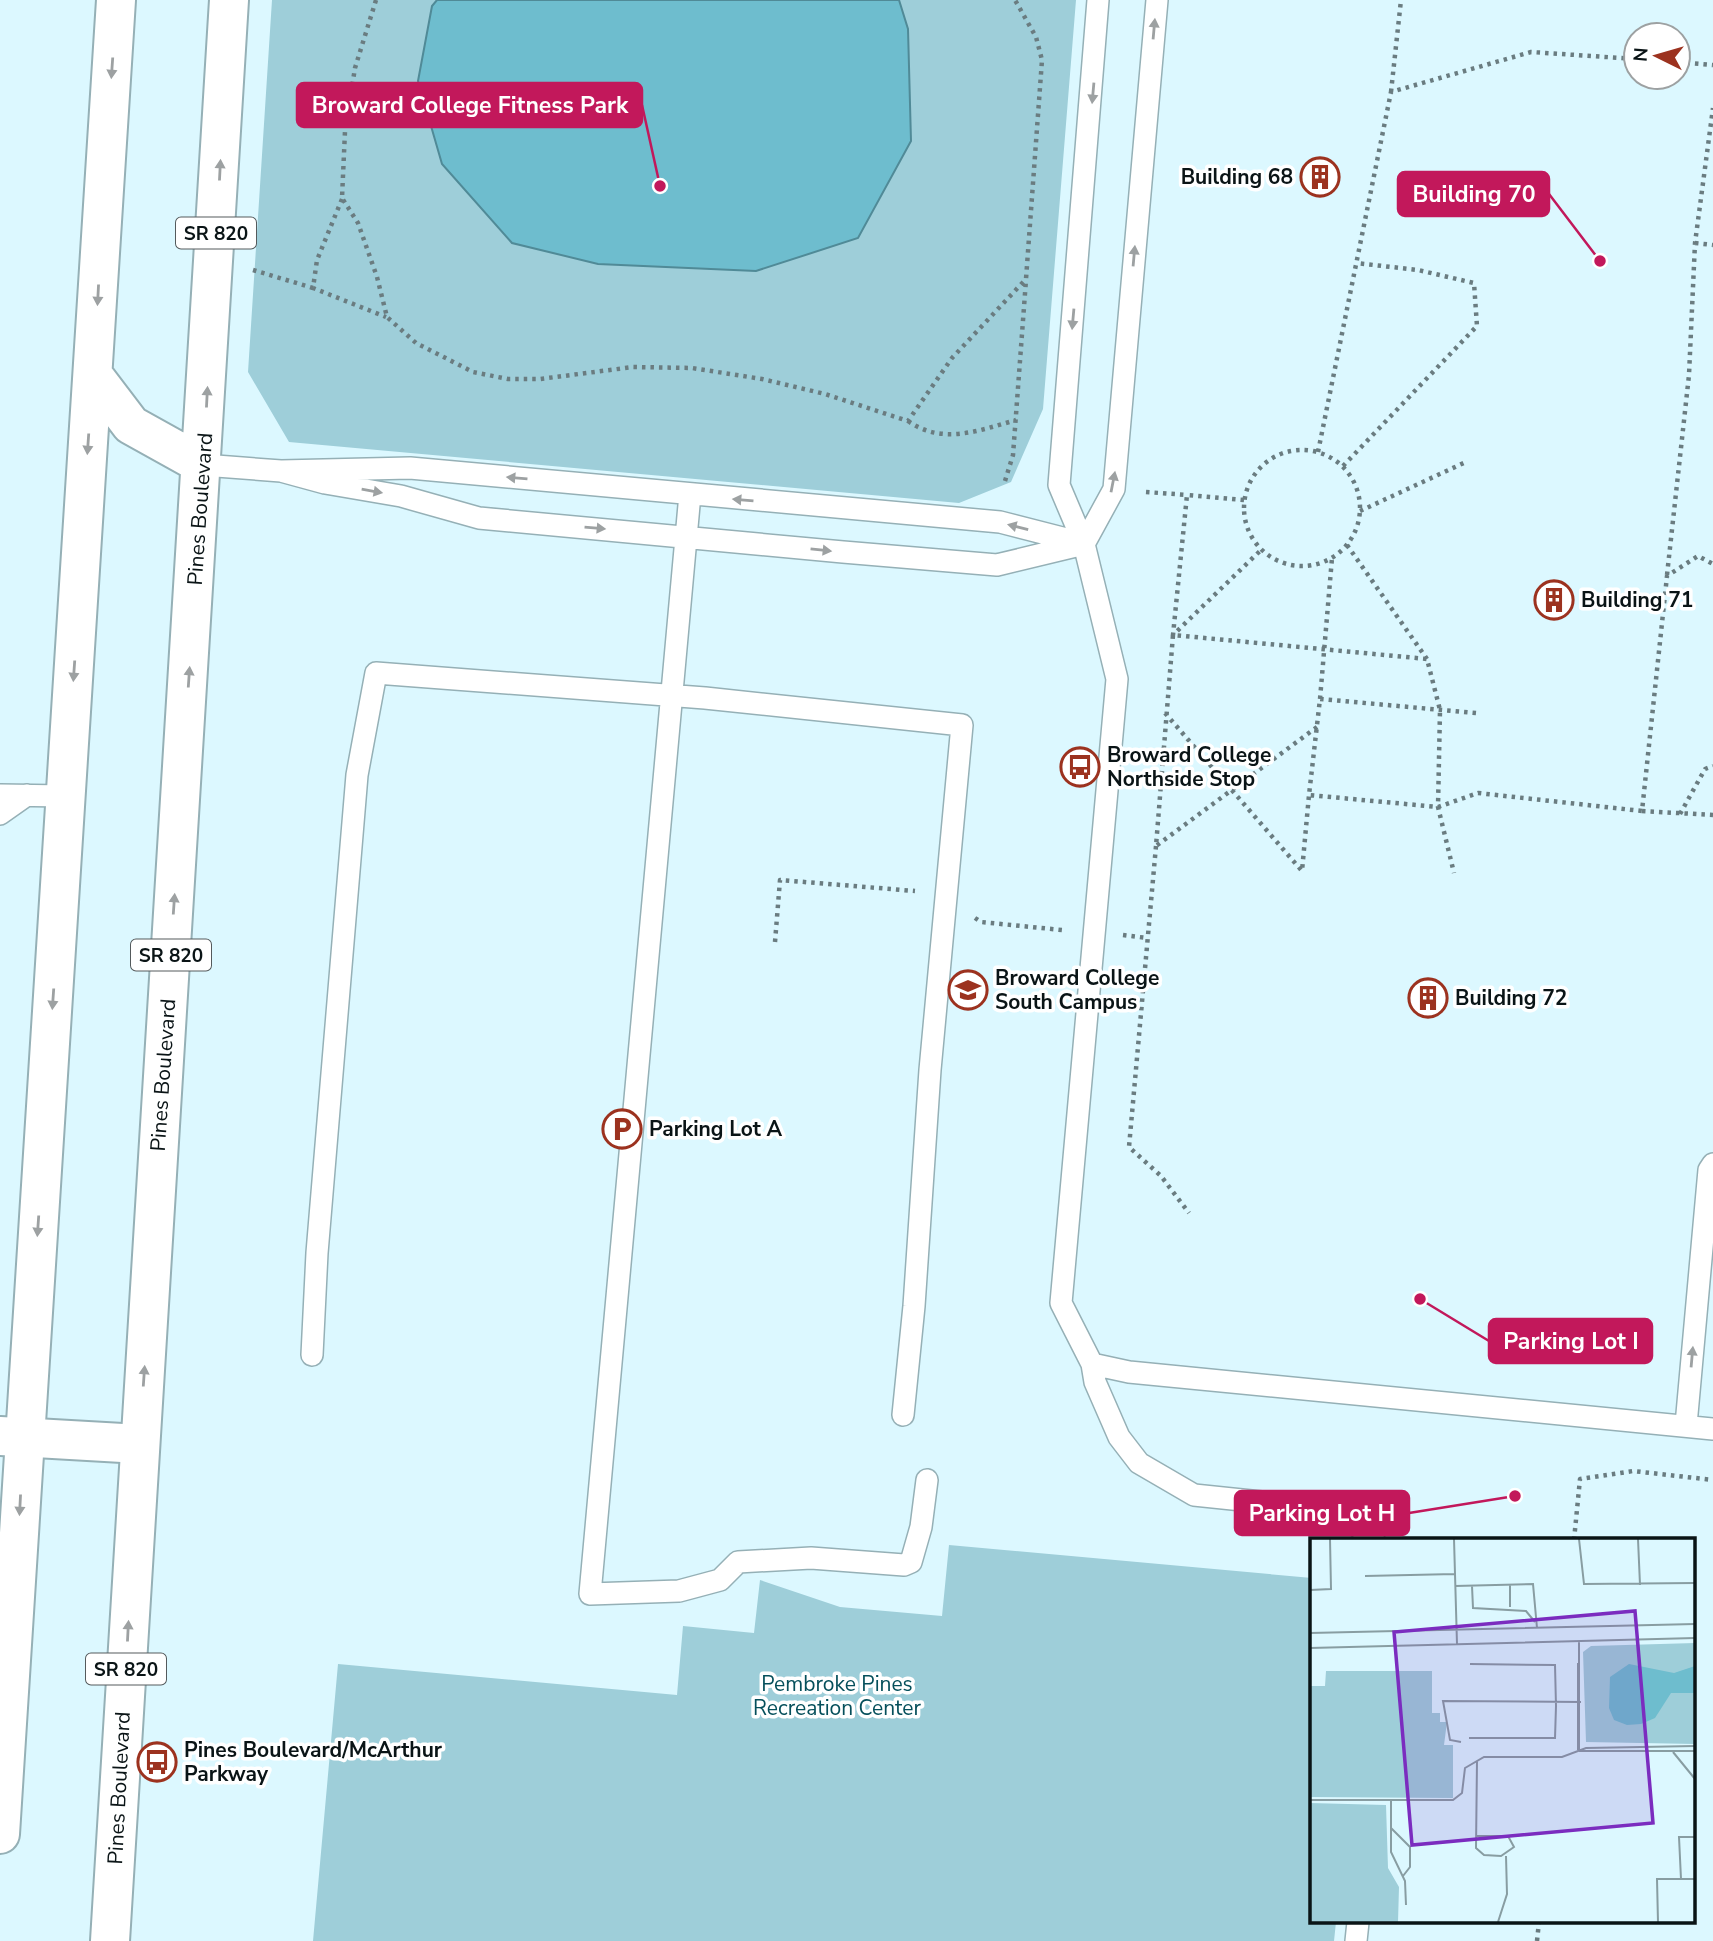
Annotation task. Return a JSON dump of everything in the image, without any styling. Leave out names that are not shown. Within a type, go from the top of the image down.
[{"type":"main road","points":[[0,1834],[12,1436],[66,796],[116,0]]},
{"type":"main road","name":"Pines Boulevard","points":[[110,1941],[203,465],[229,0]]},
{"type":"main road","points":[[93,375],[131,425],[203,465]]},
{"type":"main road","points":[[12,1436],[140,1444]]},
{"type":"lane","points":[[1098,0],[1059,485],[1084,544],[1117,679],[1060,1303],[1092,1364],[1095,1382],[1119,1437],[1139,1463],[1194,1495],[1338,1510],[1372,1538]]},
{"type":"lane","points":[[281,471],[325,483],[401,496],[479,519],[997,565],[1084,544],[1114,489],[1157,0]]},
{"type":"lane","points":[[203,465],[281,471],[410,468],[1000,522],[1084,544]]},
{"type":"lane","points":[[690,494],[590,1594],[680,1591],[720,1580],[738,1562],[811,1558],[904,1565],[911,1562],[921,1527],[927,1480]]},
{"type":"lane","points":[[312,1355],[317,1253],[357,775],[376,673],[671,695],[962,725],[930,1070],[914,1306],[903,1415]]},
{"type":"lane","points":[[0,795],[66,796]]},
{"type":"lane","points":[[0,814],[27,795]]},
{"type":"lane","points":[[1686,1425],[1707,1257],[1709,1170],[1713,1164]]},
{"type":"lane","points":[[1092,1364],[1142,1373],[1713,1429]]},
{"type":"path","points":[[313,288],[317,260],[342,198],[345,131],[355,68],[376,0]]},
{"type":"path","points":[[1005,481],[1013,455],[1016,420],[1041,60],[1036,37],[1015,0]]},
{"type":"path","points":[[1318,452],[1391,92],[1401,0]]},
{"type":"path","points":[[1391,92],[1531,52],[1622,58]]},
{"type":"path","points":[[1692,63],[1713,65]]},
{"type":"path","points":[[1642,811],[1689,375],[1695,243],[1713,108]]},
{"type":"path","points":[[342,198],[358,223],[377,277],[387,317]]},
{"type":"path","points":[[1695,243],[1713,244]]},
{"type":"path","points":[[1343,466],[1477,326],[1474,283],[1418,270],[1356,263]]},
{"type":"path","points":[[249,269],[313,288],[387,317],[416,343],[473,372],[508,379],[540,379],[633,367],[692,368],[762,379],[825,394],[908,421],[920,430],[952,435],[1016,420]]},
{"type":"path","points":[[908,421],[952,358],[1026,279]]},
{"type":"path","points":[[1298,449],[1318,452],[1343,466],[1359,495],[1360,511],[1356,529],[1347,545],[1332,558],[1314,565],[1296,566],[1277,560],[1261,550],[1250,535],[1244,500],[1250,481],[1262,465],[1279,454],[1298,449]]},
{"type":"path","points":[[1360,511],[1468,461]]},
{"type":"path","points":[[1139,491],[1244,500]]},
{"type":"path","points":[[1187,495],[1164,713],[1156,846],[1129,1147],[1161,1176],[1189,1213]]},
{"type":"path","points":[[1347,545],[1427,659],[1440,710],[1438,807],[1454,873]]},
{"type":"path","points":[[1173,635],[1261,550]]},
{"type":"path","points":[[1667,576],[1698,556],[1713,564]]},
{"type":"path","points":[[1164,713],[1302,871],[1332,558]]},
{"type":"path","points":[[1173,635],[1427,659]]},
{"type":"path","points":[[1320,699],[1476,713]]},
{"type":"path","points":[[1156,846],[1317,727]]},
{"type":"path","points":[[1680,814],[1705,769],[1713,766]]},
{"type":"path","points":[[1309,795],[1438,807],[1478,793],[1642,811],[1713,815]]},
{"type":"path","points":[[775,942],[780,880],[948,895],[981,922]]},
{"type":"path","points":[[1574,1538],[1580,1479],[1633,1471],[1713,1480]]},
{"type":"green space","points":[[272,0],[1076,0],[1043,409],[1011,482],[959,503],[289,442],[248,372]]},
{"type":"green space","name":"Pembroke Pines Recreation Center","points":[[949,1545],[1310,1578],[1310,1924],[1336,1924],[1334,1941],[313,1941],[338,1664],[677,1695],[683,1626],[754,1633],[760,1580],[840,1607],[942,1616]]},
{"type":"shaded area","points":[[437,0],[899,0],[908,29],[911,141],[858,238],[756,271],[598,264],[512,243],[442,164],[418,81],[432,6]]},
{"type":"place","name":"Building 68","points":[[1320,177]]},
{"type":"place","name":"Broward College Fitness Park","points":[[660,186]]},
{"type":"place","name":"Building 70","points":[[1600,261]]},
{"type":"place","name":"Building 71","points":[[1554,600]]},
{"type":"place","name":"Broward College Northside Stop","points":[[1080,767]]},
{"type":"place","name":"Broward College South Campus","points":[[968,990]]},
{"type":"place","name":"Building 72","points":[[1428,998]]},
{"type":"place","name":"Parking Lot A","points":[[622,1129]]},
{"type":"place","name":"Parking Lot I","points":[[1420,1299]]},
{"type":"place","name":"Parking Lot H","points":[[1515,1496]]},
{"type":"place","name":"Pines Boulevard/McArthur Parkway","points":[[157,1762]]}]
